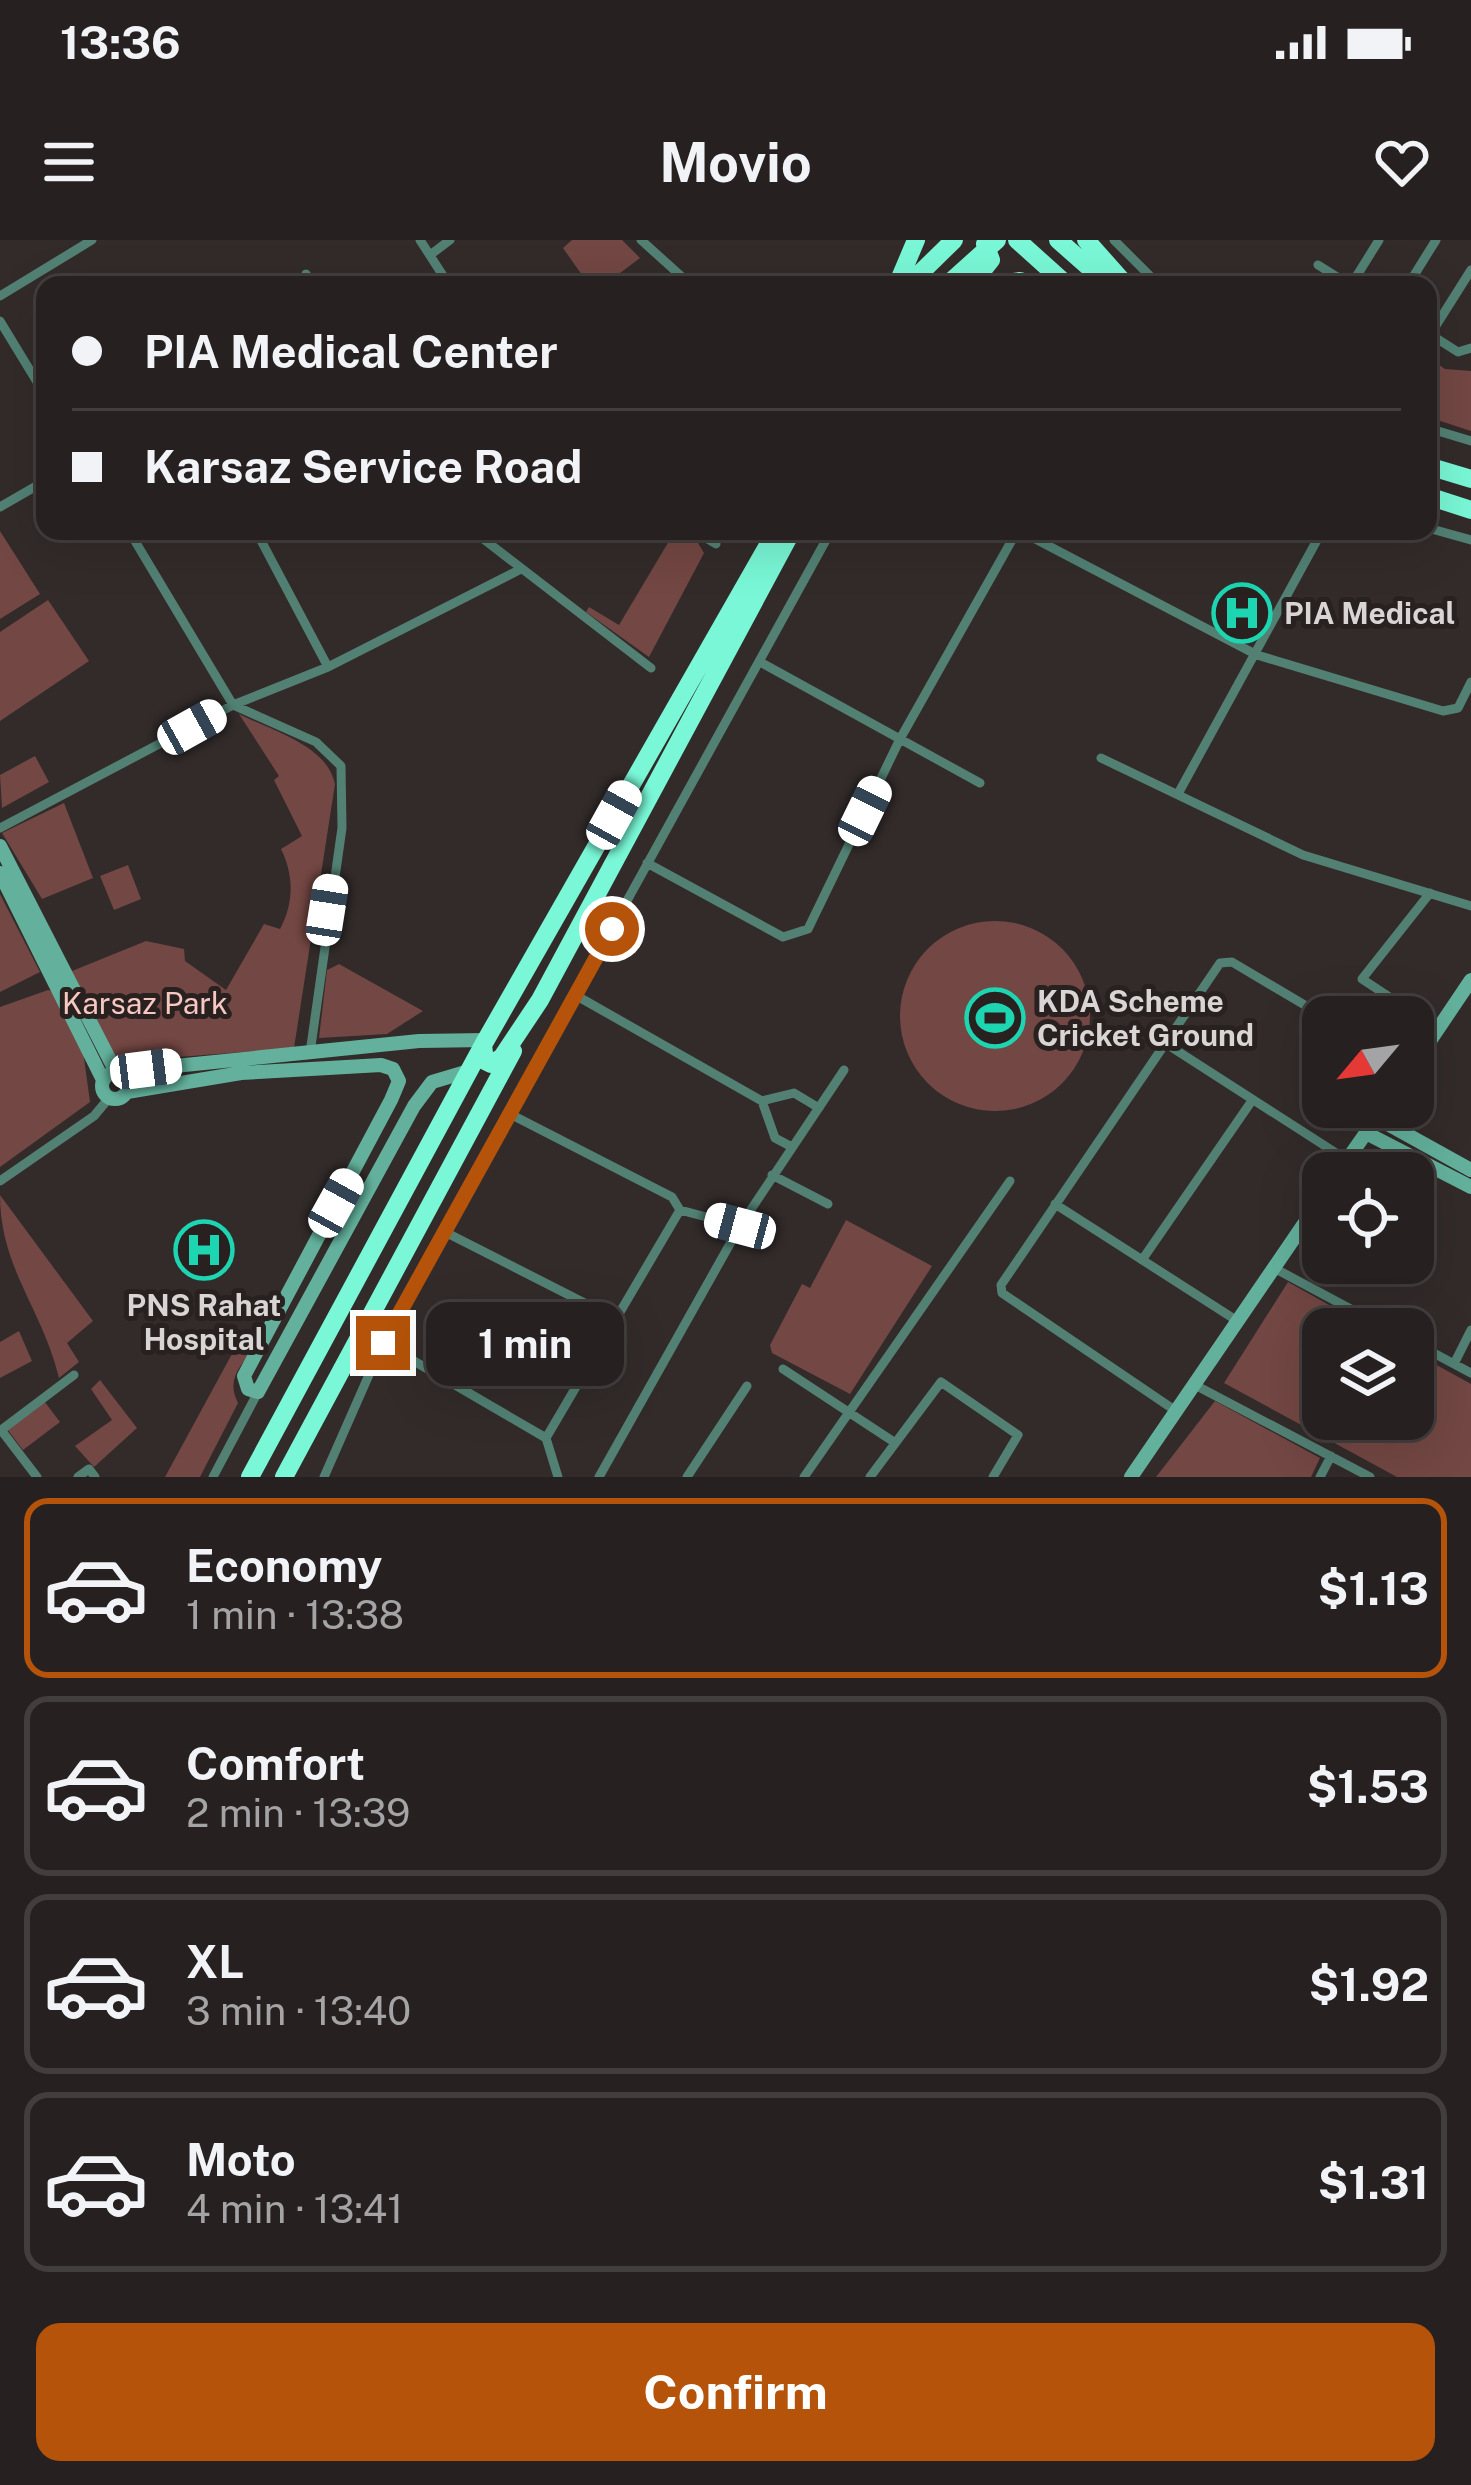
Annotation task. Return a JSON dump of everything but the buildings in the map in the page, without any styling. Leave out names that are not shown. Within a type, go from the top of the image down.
[{"type":"highway","points":[[901,276],[916,240]]},
{"type":"highway","points":[[917,276],[954,240]]},
{"type":"highway","points":[[942,276],[980,240],[991,260],[978,276]]},
{"type":"highway","points":[[957,276],[998,240]]},
{"type":"highway","points":[[1017,240],[1057,276]]},
{"type":"highway","points":[[1058,240],[1099,276]]},
{"type":"highway","points":[[1086,240],[1118,276]]},
{"type":"highway","points":[[1437,469],[1471,479]]},
{"type":"highway","points":[[1437,499],[1471,510]]},
{"type":"highway","points":[[709,646],[760,540]]},
{"type":"highway","points":[[250,1477],[470,1071],[487,1050],[771,540]]},
{"type":"highway","points":[[284,1477],[787,540]]},
{"type":"highway","points":[[718,674],[742,642],[799,540]]},
{"type":"highway","points":[[487,1050],[502,1057],[543,994]]},
{"type":"street","points":[[0,296],[92,240]]},
{"type":"street","points":[[421,240],[443,276]]},
{"type":"street","points":[[430,255],[450,240]]},
{"type":"street","points":[[641,240],[681,276]]},
{"type":"street","points":[[1114,240],[1150,276]]},
{"type":"street","points":[[1356,276],[1379,240]]},
{"type":"street","points":[[1414,276],[1436,240]]},
{"type":"street","points":[[1318,265],[1336,276]]},
{"type":"street","points":[[1437,322],[1471,270]]},
{"type":"street","points":[[0,320],[36,379]]},
{"type":"street","points":[[1437,339],[1458,352],[1471,348]]},
{"type":"street","points":[[1437,431],[1471,441]]},
{"type":"street","points":[[0,507],[36,486]]},
{"type":"street","points":[[1437,531],[1471,540]]},
{"type":"street","points":[[134,540],[233,705],[316,742],[341,766],[341,828],[311,1063]]},
{"type":"street","points":[[261,540],[328,668]]},
{"type":"street","points":[[484,540],[651,668]]},
{"type":"street","points":[[709,540],[716,544]]},
{"type":"street","points":[[344,1477],[326,1473],[383,1343],[826,540]]},
{"type":"street","points":[[647,863],[783,937],[800,935],[814,919],[900,739],[1012,540]]},
{"type":"street","points":[[1038,540],[1257,656],[1443,711],[1458,708],[1471,682]]},
{"type":"street","points":[[1179,792],[1317,540]]},
{"type":"street","points":[[0,828],[233,705],[328,668],[521,569]]},
{"type":"street","points":[[760,662],[980,782]]},
{"type":"street","points":[[1101,758],[1303,855],[1471,906]]},
{"type":"street","points":[[0,846],[110,1076],[109,1098]]},
{"type":"street","points":[[0,873],[110,1076]]},
{"type":"street","points":[[1430,893],[1362,979],[1438,1029]]},
{"type":"street","points":[[1176,1411],[1002,1293],[1001,1285],[1226,961],[1302,1004]]},
{"type":"street","points":[[1434,1035],[1471,981]]},
{"type":"street","points":[[543,994],[575,999],[762,1101],[775,1138],[792,1147]]},
{"type":"street","points":[[311,1063],[419,1041],[487,1050]]},
{"type":"street","points":[[1165,1043],[1323,1152]]},
{"type":"street","points":[[110,1076],[311,1063],[381,1065],[393,1069],[399,1081],[244,1376],[248,1389],[258,1392]]},
{"type":"street","points":[[599,1477],[740,1226],[844,1070]]},
{"type":"street","points":[[213,1477],[414,1106],[432,1082],[470,1071]]},
{"type":"street","points":[[0,1181],[94,1116],[109,1098],[178,1073]]},
{"type":"street","points":[[110,1076],[125,1077],[127,1092]]},
{"type":"street","points":[[762,1101],[794,1093],[819,1108]]},
{"type":"street","points":[[1142,1260],[1251,1102]]},
{"type":"street","points":[[512,1114],[672,1197],[680,1210],[740,1226]]},
{"type":"street","points":[[1353,1152],[1370,1128]]},
{"type":"street","points":[[1406,1128],[1471,1170]]},
{"type":"street","points":[[1366,1133],[1471,1186]]},
{"type":"street","points":[[772,1175],[828,1204]]},
{"type":"street","points":[[804,1477],[1010,1181]]},
{"type":"street","points":[[1054,1204],[1239,1322]]},
{"type":"street","points":[[546,1438],[680,1210]]},
{"type":"street","points":[[1131,1477],[1302,1227]]},
{"type":"street","points":[[445,1232],[618,1319]]},
{"type":"street","points":[[1274,1268],[1349,1308]]},
{"type":"street","points":[[1454,1364],[1471,1330]]},
{"type":"street","points":[[383,1343],[546,1438],[557,1477]]},
{"type":"street","points":[[1434,1353],[1471,1373]]},
{"type":"street","points":[[783,1369],[894,1442]]},
{"type":"street","points":[[37,1477],[1,1430],[74,1375]]},
{"type":"street","points":[[871,1477],[940,1382],[1018,1435],[992,1477]]},
{"type":"street","points":[[1195,1384],[1370,1477]]},
{"type":"street","points":[[687,1477],[747,1386]]},
{"type":"street","points":[[1320,1477],[1331,1456]]},
{"type":"street","points":[[78,1477],[89,1469],[95,1477]]},
{"type":"green space","points":[[572,240],[622,240],[640,258],[616,276],[583,276],[563,248]]},
{"type":"green space","points":[[1437,363],[1445,369],[1471,371],[1471,431],[1437,420]]},
{"type":"green space","points":[[0,531],[40,594],[0,619]]},
{"type":"green space","points":[[670,540],[698,543],[704,553],[649,657],[586,612],[589,607],[619,625]]},
{"type":"green space","points":[[48,600],[89,661],[0,721],[0,632]]},
{"type":"green space","name":"Karsaz Park","points":[[239,714],[310,749],[330,770],[335,784],[294,1048],[127,1061],[112,1056],[72,971],[146,941],[184,949],[185,961],[226,990],[264,924],[280,929],[285,919],[291,889],[281,849],[302,836],[274,780],[279,776]]},
{"type":"green space","points":[[35,756],[49,782],[2,808],[0,775]]},
{"type":"green space","points":[[64,803],[93,878],[42,899],[2,833]]},
{"type":"green space","points":[[128,865],[141,899],[114,910],[100,876]]},
{"type":"green space","points":[[0,894],[40,972],[0,992]]},
{"type":"green space","name":"KDA Scheme Cricket Ground","points":[[995,921],[1031,928],[1062,949],[1083,980],[1090,1016],[1083,1052],[1062,1083],[1031,1104],[995,1111],[959,1104],[928,1083],[907,1052],[900,1016],[907,980],[928,949],[959,928]]},
{"type":"green space","points":[[339,964],[423,1011],[387,1034],[319,1038],[327,970]]},
{"type":"green space","points":[[48,990],[62,995],[82,1043],[90,1102],[0,1167],[0,1007]]},
{"type":"green space","points":[[0,1195],[93,1321],[67,1343],[79,1362],[59,1378],[14,1267]]},
{"type":"green space","points":[[846,1220],[932,1266],[850,1394],[772,1353],[770,1345],[802,1284],[810,1288]]},
{"type":"green space","points":[[1288,1282],[1334,1308],[1302,1308],[1302,1425],[1224,1383]]},
{"type":"green space","points":[[245,1330],[262,1341],[235,1377],[238,1403],[200,1477],[165,1477]]},
{"type":"green space","points":[[19,1331],[32,1361],[0,1378],[0,1342]]},
{"type":"green space","points":[[1434,1364],[1471,1384],[1471,1477],[1397,1477],[1329,1440],[1434,1440]]},
{"type":"green space","points":[[100,1380],[137,1428],[94,1467],[75,1446],[112,1420],[91,1389]]},
{"type":"green space","points":[[44,1401],[60,1422],[23,1450],[7,1429]]},
{"type":"green space","points":[[1215,1401],[1320,1458],[1311,1477],[1156,1477]]},
{"type":"place","name":"PIA Medical","points":[[1242,613]]},
{"type":"place","name":"KDA Scheme Cricket Ground","points":[[995,1018]]},
{"type":"place","name":"PNS Rahat Hospital","points":[[204,1250]]},
{"type":"route","points":[[383,1343],[612,929]]}]
